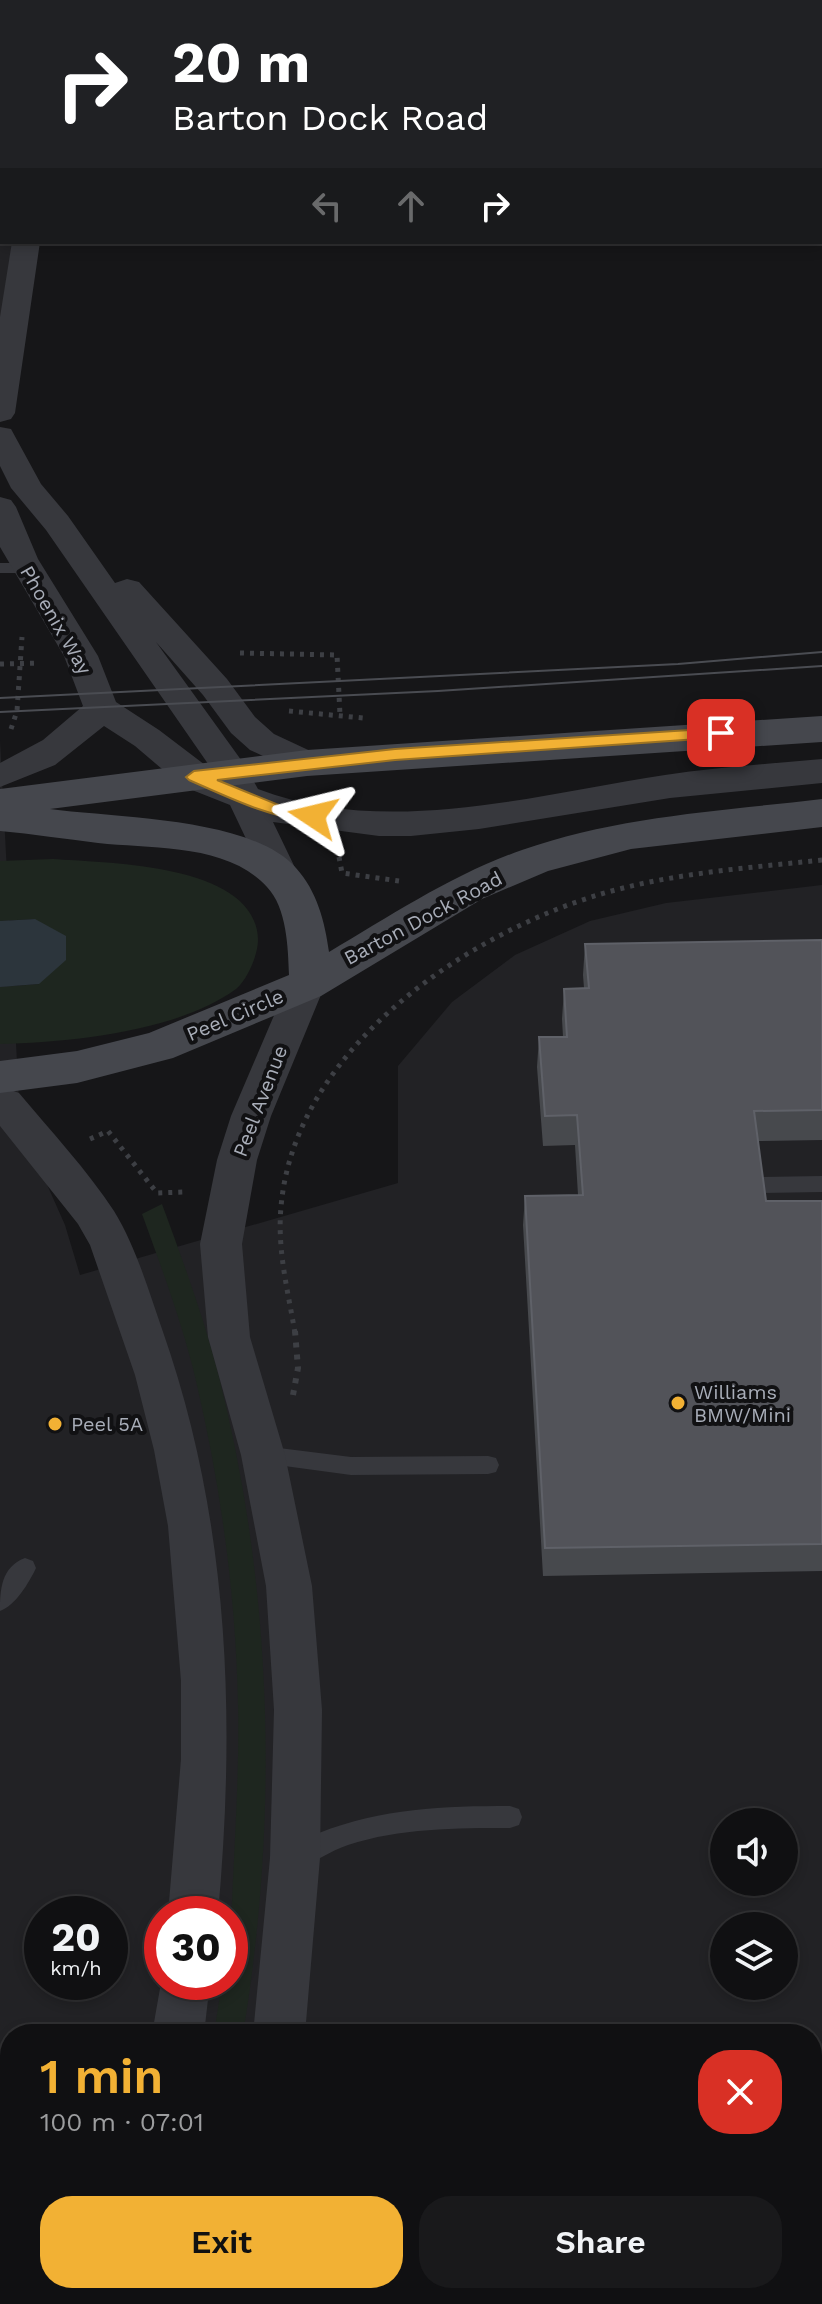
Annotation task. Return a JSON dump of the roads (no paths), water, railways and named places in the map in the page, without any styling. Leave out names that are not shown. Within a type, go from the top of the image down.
[{"type":"main road","points":[[0,802],[194,777],[239,785],[307,763],[822,729]]},
{"type":"main road","name":"Barton Dock Road","points":[[308,983],[468,889],[536,860],[631,835],[822,813]]},
{"type":"main road","points":[[0,817],[152,833],[207,843],[238,850],[281,876]]},
{"type":"main road","name":"Peel Circle","points":[[0,1077],[77,1067],[158,1047],[308,983],[309,948],[300,913],[281,876]]},
{"type":"street","points":[[0,413],[26,244]]},
{"type":"street","points":[[0,436],[27,488],[57,523],[174,639],[243,725],[262,742],[307,763]]},
{"type":"street","name":"Phoenix Way","points":[[0,507],[13,568],[46,601],[79,654],[101,708]]},
{"type":"street","points":[[57,523],[239,785],[281,876]]},
{"type":"street","points":[[0,775],[20,770],[70,740],[101,708],[147,738],[194,777]]},
{"type":"street","points":[[239,785],[285,813],[379,824],[411,824],[479,817],[670,786],[822,771]]},
{"type":"street","name":"Peel Avenue","points":[[280,2024],[295,1858],[298,1710],[289,1586],[263,1455],[229,1337],[221,1244],[237,1160],[251,1116],[308,983]]},
{"type":"street","points":[[0,1101],[102,1227],[148,1344],[177,1454],[200,1593],[207,1747],[203,1833],[195,1896]]},
{"type":"street","points":[[179,2024],[183,2000]]},
{"type":"lane","points":[[755,1185],[822,1184]]},
{"type":"lane","points":[[263,1455],[351,1466],[488,1465]]},
{"type":"lane","points":[[0,1601],[25,1568]]},
{"type":"lane","points":[[295,1858],[326,1839],[377,1825],[427,1818],[510,1817]]},
{"type":"tram line","points":[[0,698],[678,664],[822,652]]},
{"type":"tram line","points":[[0,712],[438,691],[822,666]]},
{"type":"place","name":"Williams BMW/Mini","points":[[678,1403]]},
{"type":"place","name":"Peel 5A","points":[[55,1424]]}]
